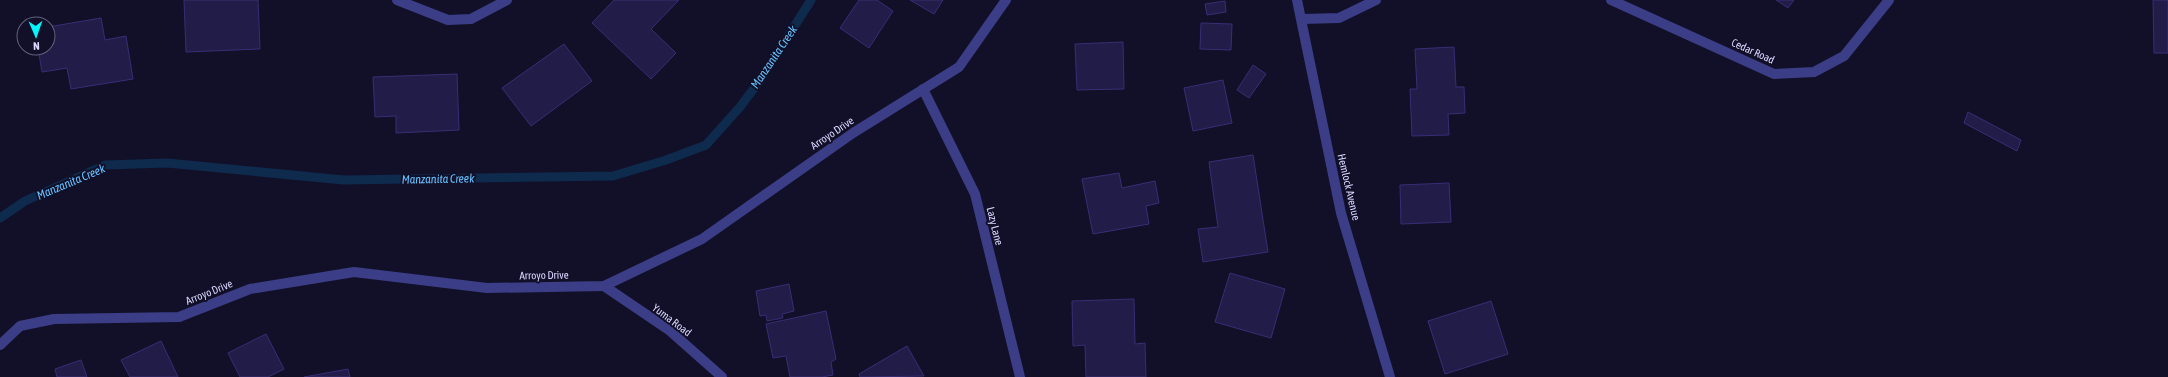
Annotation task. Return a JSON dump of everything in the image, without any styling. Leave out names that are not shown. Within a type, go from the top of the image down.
[{"type":"street","points":[[397,0],[448,20],[471,19],[507,0]]},
{"type":"street","name":"Arroyo Drive","points":[[0,345],[20,326],[54,319],[179,317],[250,289],[354,272],[487,288],[604,286],[702,239],[853,133],[959,67],[1006,0]]},
{"type":"street","name":"Hemlock Avenue","points":[[1297,0],[1342,213],[1390,377]]},
{"type":"street","points":[[1302,19],[1339,18],[1376,0]]},
{"type":"street","name":"Cedar Road","points":[[1611,0],[1774,74],[1814,72],[1844,56],[1889,0]]},
{"type":"street","name":"Lazy Lane","points":[[922,89],[975,194],[1020,377]]},
{"type":"street","name":"Yuma Road","points":[[604,286],[668,330],[722,377]]},
{"type":"building","points":[[184,0],[258,0],[260,49],[186,52]]},
{"type":"building","points":[[614,0],[679,0],[651,29],[676,53],[651,79],[592,23]]},
{"type":"building","points":[[859,0],[877,0],[893,11],[869,48],[840,28]]},
{"type":"building","points":[[910,0],[943,0],[934,14]]},
{"type":"building","points":[[1776,0],[1794,0],[1788,8]]},
{"type":"building","points":[[2153,0],[2168,0],[2168,53],[2154,53]]},
{"type":"building","points":[[1225,1],[1226,12],[1207,15],[1205,4]]},
{"type":"building","points":[[101,18],[105,40],[126,36],[133,79],[71,89],[67,68],[42,72],[39,56],[56,56],[56,26]]},
{"type":"building","points":[[1201,23],[1232,24],[1231,50],[1200,49]]},
{"type":"building","points":[[1123,42],[1124,89],[1077,90],[1075,44]]},
{"type":"building","points":[[564,44],[592,81],[531,126],[502,88]]},
{"type":"building","points":[[1454,47],[1456,87],[1464,87],[1465,113],[1448,114],[1449,135],[1412,136],[1410,89],[1417,89],[1415,49]]},
{"type":"building","points":[[1253,65],[1266,74],[1249,98],[1237,90]]},
{"type":"building","points":[[457,74],[459,130],[396,133],[396,116],[375,117],[373,77]]},
{"type":"building","points":[[1223,80],[1232,123],[1193,131],[1184,88]]},
{"type":"building","points":[[1968,112],[2021,140],[2017,151],[1964,123]]},
{"type":"building","points":[[1253,155],[1268,252],[1203,262],[1198,229],[1218,227],[1209,162]]},
{"type":"building","points":[[1119,173],[1122,188],[1155,181],[1159,203],[1146,206],[1149,224],[1093,234],[1082,179]]},
{"type":"building","points":[[1449,183],[1451,222],[1401,224],[1400,185]]},
{"type":"building","points":[[1230,273],[1285,289],[1271,338],[1215,322]]},
{"type":"building","points":[[789,284],[794,311],[782,314],[783,318],[767,321],[766,315],[760,316],[756,291]]},
{"type":"building","points":[[1134,299],[1135,344],[1145,343],[1146,377],[1086,377],[1085,345],[1073,346],[1072,301]]},
{"type":"building","points":[[1491,301],[1508,354],[1445,374],[1428,321]]},
{"type":"building","points":[[826,311],[836,359],[831,362],[833,375],[822,377],[790,377],[786,356],[773,358],[766,324]]},
{"type":"building","points":[[266,334],[284,369],[268,377],[240,377],[228,353]]},
{"type":"building","points":[[161,341],[178,377],[130,377],[121,360]]},
{"type":"building","points":[[907,346],[924,376],[860,377],[859,374]]},
{"type":"building","points":[[81,360],[87,377],[57,377],[55,369]]},
{"type":"building","points":[[348,369],[350,377],[304,377]]},
{"type":"waterway","name":"Manzanita Creek","points":[[0,218],[25,201],[105,165],[167,163],[344,180],[613,176],[666,160],[706,145],[740,107],[761,79],[811,0]]}]
